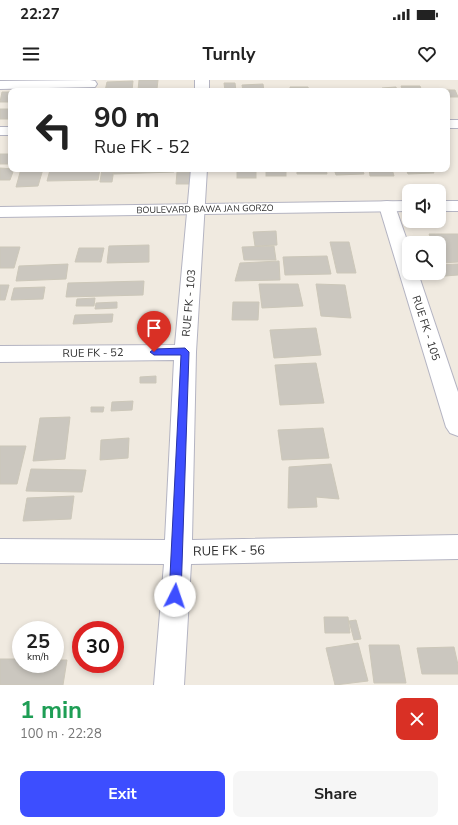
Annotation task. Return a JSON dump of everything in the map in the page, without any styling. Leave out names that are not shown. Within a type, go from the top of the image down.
[{"type":"street","points":[[0,85],[90,85]]},
{"type":"street","name":"RUE FK - 103","points":[[169,685],[178,552],[185,352],[199,172]]},
{"type":"street","name":"RUE FK - 105","points":[[387,206],[458,427]]},
{"type":"street","name":"BOULEVARD BAWA JAN GORZO","points":[[0,212],[402,206]]},
{"type":"street","points":[[446,206],[458,206]]},
{"type":"street","name":"RUE FK - 52","points":[[0,354],[185,352]]},
{"type":"street","name":"RUE FK - 56","points":[[0,550],[178,552],[458,547]]},
{"type":"building","points":[[139,80],[158,80],[157,88],[138,88]]},
{"type":"building","points":[[133,81],[132,88],[106,88],[107,82]]},
{"type":"building","points":[[224,83],[235,83],[236,88],[225,88]]},
{"type":"building","points":[[263,84],[264,88],[242,88],[242,85]]},
{"type":"building","points":[[401,86],[420,86],[421,88],[402,88]]},
{"type":"building","points":[[308,87],[308,88],[290,88]]},
{"type":"building","points":[[450,90],[455,90],[458,97],[450,97]]},
{"type":"building","points":[[2,92],[8,92],[8,102],[0,102]]},
{"type":"building","points":[[0,109],[8,109],[8,119],[0,119]]},
{"type":"building","points":[[0,154],[8,154],[8,164],[0,164]]},
{"type":"building","points":[[0,168],[8,169],[8,172],[13,172],[10,180],[0,180]]},
{"type":"building","points":[[20,172],[42,172],[38,186],[16,187]]},
{"type":"building","points":[[49,172],[99,172],[98,180],[47,181]]},
{"type":"building","points":[[102,172],[114,172],[112,182],[100,182]]},
{"type":"building","points":[[114,172],[174,172],[114,174]]},
{"type":"building","points":[[177,172],[190,172],[189,184],[176,184]]},
{"type":"building","points":[[237,172],[256,172],[256,178],[237,178]]},
{"type":"building","points":[[266,172],[286,172],[286,176],[266,176]]},
{"type":"building","points":[[297,172],[327,172],[327,174],[297,174]]},
{"type":"building","points":[[335,172],[363,172],[364,174],[336,175]]},
{"type":"building","points":[[369,172],[393,172],[394,176],[370,176]]},
{"type":"building","points":[[407,172],[434,173],[408,174]]},
{"type":"building","points":[[276,231],[277,245],[255,246],[253,232]]},
{"type":"building","points":[[429,234],[458,234],[458,262],[446,263],[446,236],[430,236]]},
{"type":"building","points":[[330,242],[349,242],[356,273],[337,273]]},
{"type":"building","points":[[149,245],[149,262],[107,263],[109,246]]},
{"type":"building","points":[[274,246],[276,260],[244,260],[242,247]]},
{"type":"building","points":[[0,247],[20,247],[14,268],[0,268]]},
{"type":"building","points":[[79,248],[104,248],[101,262],[75,262]]},
{"type":"building","points":[[327,256],[331,274],[285,275],[283,257]]},
{"type":"building","points":[[279,261],[280,280],[235,281],[240,263]]},
{"type":"building","points":[[68,264],[66,279],[16,281],[19,266]]},
{"type":"building","points":[[458,264],[458,275],[446,276],[446,265]]},
{"type":"building","points":[[144,281],[143,295],[66,297],[68,283]]},
{"type":"building","points":[[259,284],[298,284],[303,306],[262,308]]},
{"type":"building","points":[[316,284],[345,285],[351,318],[321,316]]},
{"type":"building","points":[[0,285],[9,285],[5,300],[0,300]]},
{"type":"building","points":[[45,287],[43,299],[11,300],[14,288]]},
{"type":"building","points":[[95,298],[94,306],[76,306],[77,299]]},
{"type":"building","points":[[117,302],[117,308],[95,309],[96,303]]},
{"type":"building","points":[[233,302],[259,302],[258,320],[232,320]]},
{"type":"building","points":[[113,314],[112,322],[73,324],[75,315]]},
{"type":"building","points":[[316,328],[321,355],[274,358],[270,330]]},
{"type":"building","points":[[316,363],[324,403],[280,405],[275,365]]},
{"type":"building","points":[[156,376],[156,383],[140,383],[140,377]]},
{"type":"building","points":[[133,401],[132,410],[111,411],[112,402]]},
{"type":"building","points":[[91,407],[104,407],[103,412],[91,412]]},
{"type":"building","points":[[70,417],[65,459],[33,461],[40,418]]},
{"type":"building","points":[[323,428],[329,458],[282,460],[278,430]]},
{"type":"building","points":[[129,438],[128,458],[100,460],[101,440]]},
{"type":"building","points":[[0,446],[26,446],[17,484],[0,484]]},
{"type":"building","points":[[331,464],[339,499],[316,497],[317,507],[288,508],[289,467]]},
{"type":"building","points":[[31,469],[86,470],[82,492],[26,491]]},
{"type":"building","points":[[74,496],[71,519],[23,521],[27,498]]},
{"type":"building","points":[[324,617],[348,617],[350,633],[325,633]]},
{"type":"building","points":[[356,620],[361,639],[354,640],[349,621]]},
{"type":"building","points":[[358,643],[368,681],[335,685],[326,648]]},
{"type":"building","points":[[369,645],[399,645],[406,683],[374,683]]},
{"type":"building","points":[[454,647],[458,665],[458,674],[422,674],[417,648]]},
{"type":"building","points":[[0,659],[12,659],[12,673],[64,673],[64,660],[67,660],[63,685],[0,685]]},
{"type":"route","points":[[154,352],[185,352],[175,596]]}]
